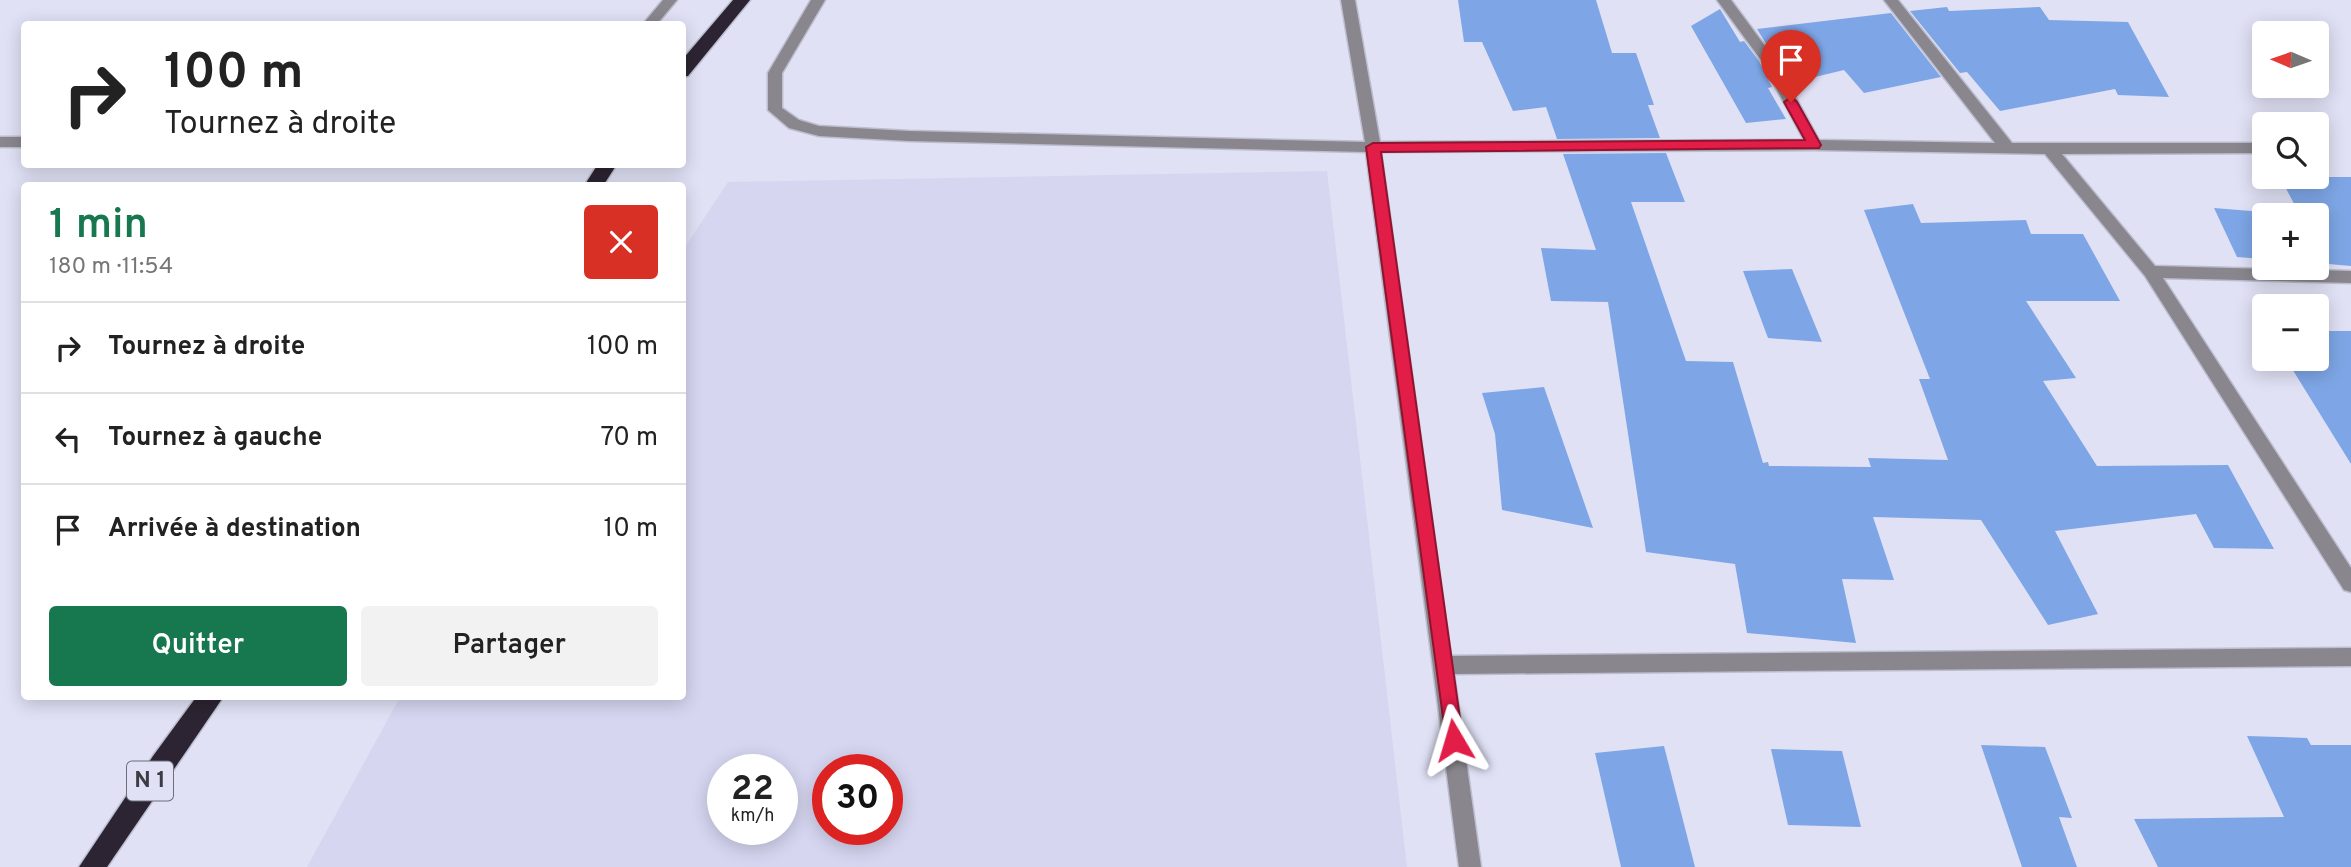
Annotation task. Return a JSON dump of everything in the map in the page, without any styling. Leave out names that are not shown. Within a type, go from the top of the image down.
[{"type":"highway","points":[[686,67],[742,0]]},
{"type":"highway","name":"N 1","points":[[92,867],[209,700]]},
{"type":"street","points":[[652,21],[670,0]]},
{"type":"street","points":[[818,0],[775,73],[775,110],[794,124],[819,131],[909,136],[1373,147],[1814,145],[2008,149],[2252,148]]},
{"type":"street","points":[[1348,0],[1373,147],[1471,867]]},
{"type":"street","points":[[1724,0],[1767,58],[1814,145]]},
{"type":"street","points":[[1891,0],[2008,149]]},
{"type":"street","points":[[0,142],[21,142]]},
{"type":"street","points":[[2049,149],[2151,272],[2351,584]]},
{"type":"street","points":[[2151,272],[2351,277]]},
{"type":"street","points":[[1444,664],[2351,657]]},
{"type":"shaded area","points":[[1327,171],[1407,867],[307,867],[398,700],[686,700],[686,245],[728,182]]},
{"type":"building","points":[[1458,0],[1596,0],[1612,53],[1636,53],[1654,105],[1648,105],[1660,138],[1557,139],[1546,107],[1513,111],[1482,42],[1464,42]]},
{"type":"building","points":[[1947,7],[1949,11],[2040,7],[2049,20],[2128,22],[2169,97],[2118,95],[2115,89],[2000,111],[1967,72],[1960,73],[1910,11]]},
{"type":"building","points":[[1720,9],[1740,42],[1744,41],[1759,61],[1772,87],[1768,88],[1786,119],[1746,123],[1691,26]]},
{"type":"building","points":[[1891,13],[1941,77],[1864,93],[1844,70],[1790,83],[1757,29]]},
{"type":"building","points":[[1666,153],[1685,202],[1631,202],[1686,361],[1733,362],[1763,463],[1768,462],[1769,466],[1871,467],[1868,458],[1948,460],[1919,379],[1930,379],[1864,210],[1913,204],[1921,223],[2026,220],[2031,234],[2083,234],[2120,301],[2026,301],[2076,378],[2043,381],[2097,466],[2228,465],[2274,549],[2214,548],[2196,514],[2055,531],[2098,614],[2048,625],[1981,520],[1873,517],[1894,580],[1842,579],[1856,643],[1747,633],[1735,564],[1646,552],[1608,302],[1551,301],[1541,248],[1596,250],[1563,154]]},
{"type":"building","points":[[2329,177],[2351,177],[2351,266],[2329,264],[2329,203],[2294,203],[2286,189],[2329,189]]},
{"type":"building","points":[[2214,208],[2252,211],[2252,258],[2237,257]]},
{"type":"building","points":[[1792,269],[1822,342],[1768,338],[1743,271]]},
{"type":"building","points":[[2329,331],[2351,331],[2351,464],[2293,371],[2329,371]]},
{"type":"building","points":[[1544,387],[1593,528],[1502,510],[1495,434],[1482,393]]},
{"type":"building","points":[[2247,736],[2307,738],[2311,745],[2351,745],[2351,867],[2158,867],[2134,819],[2284,817]]},
{"type":"building","points":[[1981,745],[2045,747],[2072,818],[2059,817],[2077,867],[2022,867]]},
{"type":"building","points":[[1664,746],[1695,867],[1621,867],[1595,753]]},
{"type":"building","points":[[1771,749],[1842,751],[1861,827],[1788,825]]},
{"type":"route","points":[[1454,740],[1373,147],[1814,145],[1791,102]]}]
